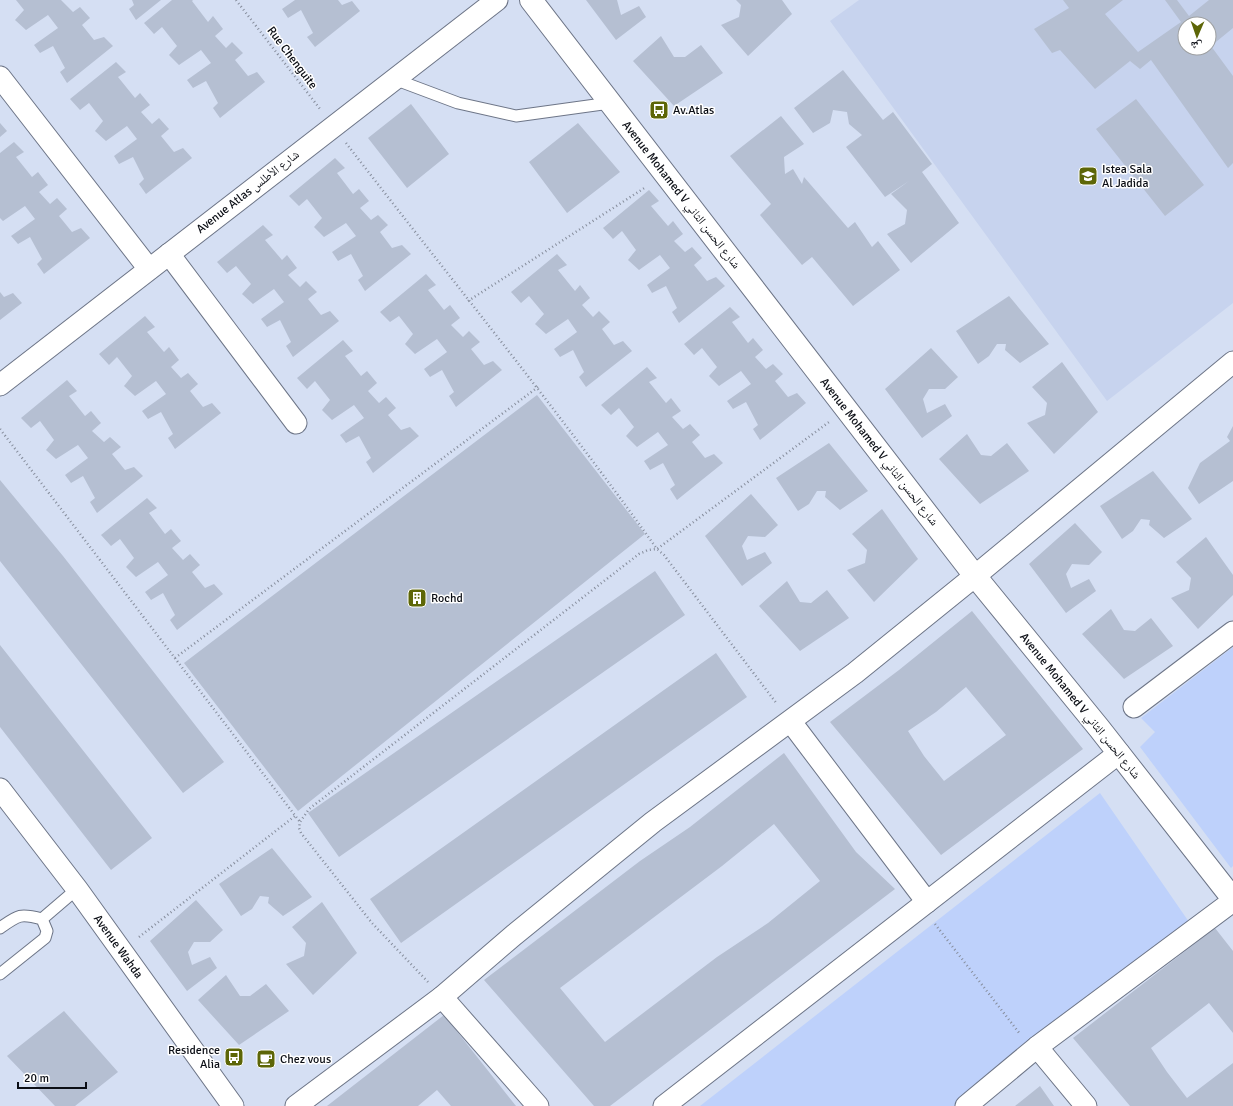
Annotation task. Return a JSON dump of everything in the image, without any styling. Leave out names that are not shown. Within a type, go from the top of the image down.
[{"type":"street","name":"Avenue Atlas شارع الأطلس","points":[[0,385],[497,0]]},
{"type":"street","name":"Avenue Mohamed V شارع الحسن الثاني","points":[[531,0],[975,576],[1119,753],[1233,900]]},
{"type":"street","points":[[0,77],[149,269]]},
{"type":"street","points":[[169,254],[296,423]]},
{"type":"street","points":[[296,1106],[442,997],[514,935],[653,822],[791,722],[855,673],[975,576],[1233,362]]},
{"type":"street","points":[[1134,707],[1233,632]]},
{"type":"street","points":[[791,722],[924,904]]},
{"type":"street","points":[[664,1106],[1119,753]]},
{"type":"street","name":"Avenue Wahda","points":[[0,789],[77,889],[233,1106]]},
{"type":"street","points":[[966,1106],[1035,1048],[1233,900]]},
{"type":"street","points":[[442,997],[538,1106]]},
{"type":"street","points":[[1035,1048],[1086,1106]]},
{"type":"lane","points":[[394,79],[458,103],[516,116],[610,103]]},
{"type":"lane","points":[[42,919],[77,889]]},
{"type":"lane","points":[[0,928],[20,915],[28,915],[42,919],[47,927],[45,938],[0,974]]},
{"type":"path","name":"Rue Chenguite","points":[[236,0],[468,301],[538,387],[657,549],[664,555],[791,722]]},
{"type":"path","points":[[468,301],[665,174]]},
{"type":"path","points":[[175,658],[538,387]]},
{"type":"path","points":[[442,997],[372,923],[301,832],[299,828],[300,822],[309,809],[632,559],[648,550],[657,549],[846,410]]},
{"type":"path","points":[[0,429],[300,822]]},
{"type":"path","points":[[121,950],[295,816]]},
{"type":"path","points":[[924,904],[1035,1048]]},
{"type":"shaded area","name":"Istea Sala Al Jadida","points":[[859,0],[1233,0],[1233,303],[1107,401],[830,21]]},
{"type":"shaded area","points":[[1233,647],[1233,866],[1231,868],[1140,747],[1155,732],[1141,718]]},
{"type":"shaded area","points":[[1100,793],[1198,935],[972,1106],[700,1106]]},
{"type":"building","points":[[16,0],[61,0],[73,12],[80,7],[90,18],[82,25],[94,40],[104,37],[113,46],[67,83],[60,72],[65,68],[53,46],[40,53],[34,45],[58,28],[48,15],[26,30],[15,20],[24,10]]},
{"type":"building","points":[[132,0],[161,0],[136,20],[129,9],[134,5]]},
{"type":"building","points":[[172,0],[193,0],[192,1],[208,22],[213,16],[223,29],[215,36],[226,48],[232,42],[243,53],[235,60],[248,76],[257,72],[265,82],[220,118],[213,108],[218,103],[206,81],[193,88],[187,80],[211,63],[201,50],[179,65],[169,55],[177,46],[162,27],[154,34],[144,23]]},
{"type":"building","points":[[295,0],[338,0],[342,5],[352,1],[360,11],[315,47],[307,37],[313,33],[301,10],[288,18],[282,9]]},
{"type":"building","points":[[586,0],[617,0],[621,15],[639,6],[646,17],[616,40]]},
{"type":"building","points":[[736,0],[782,0],[792,14],[748,56],[721,25],[739,17],[741,5]]},
{"type":"building","points":[[1063,0],[1123,0],[1105,14],[1138,52],[1177,25],[1177,56],[1217,56],[1217,54],[1233,76],[1233,163],[1228,168],[1151,60],[1140,69],[1130,61],[1095,89],[1060,50],[1052,53],[1034,29],[1069,8]]},
{"type":"building","points":[[1165,0],[1177,0],[1189,16],[1177,16]]},
{"type":"building","points":[[1209,0],[1233,0],[1233,28],[1217,41],[1217,16],[1189,16]]},
{"type":"building","points":[[661,36],[674,57],[685,57],[701,45],[723,73],[674,106],[633,61]]},
{"type":"building","points":[[116,62],[126,72],[118,77],[135,98],[140,93],[150,105],[141,112],[152,124],[159,118],[169,129],[161,136],[174,152],[183,148],[192,158],[146,194],[139,184],[144,179],[133,157],[119,164],[114,156],[137,139],[127,126],[106,141],[95,131],[103,121],[89,103],[80,110],[70,99]]},
{"type":"building","points":[[843,70],[883,120],[893,112],[932,164],[922,172],[959,223],[911,263],[887,234],[905,224],[907,210],[891,194],[909,181],[885,197],[846,147],[862,135],[849,124],[847,112],[833,110],[830,123],[813,133],[794,108]]},
{"type":"building","points":[[1136,99],[1204,185],[1165,216],[1096,129]]},
{"type":"building","points":[[411,104],[449,154],[407,188],[368,138]]},
{"type":"building","points":[[781,116],[804,144],[784,157],[785,174],[793,169],[802,184],[804,177],[848,228],[855,222],[872,247],[878,241],[900,270],[853,306],[812,257],[802,265],[760,215],[771,204],[730,156]]},
{"type":"building","points":[[0,123],[7,131],[0,137]]},
{"type":"building","points":[[578,123],[620,172],[567,213],[529,162]]},
{"type":"building","points":[[14,142],[24,152],[16,157],[32,177],[38,172],[48,185],[39,192],[50,204],[57,198],[67,209],[59,216],[72,232],[81,228],[90,238],[44,274],[37,264],[42,259],[30,237],[18,244],[11,236],[35,219],[25,206],[3,221],[0,218],[0,153]]},
{"type":"building","points":[[335,158],[345,168],[337,173],[353,194],[359,189],[369,201],[360,208],[371,220],[378,215],[388,225],[380,232],[392,248],[402,245],[411,254],[365,291],[358,280],[363,276],[351,254],[338,261],[332,252],[356,236],[346,223],[324,237],[314,227],[322,218],[307,199],[299,206],[289,196]]},
{"type":"building","points":[[649,190],[659,201],[651,206],[668,226],[673,221],[683,234],[674,241],[685,252],[692,247],[702,258],[694,265],[707,281],[716,277],[725,286],[679,323],[672,312],[677,308],[666,286],[652,293],[647,285],[670,268],[660,255],[639,270],[628,260],[636,250],[622,231],[613,239],[603,228]]},
{"type":"building","points":[[263,225],[273,235],[265,240],[282,260],[287,255],[297,268],[288,275],[300,287],[306,281],[317,292],[308,299],[321,315],[330,311],[339,321],[293,357],[286,346],[291,342],[280,320],[267,327],[261,319],[284,302],[274,289],[253,304],[242,294],[251,284],[236,266],[227,273],[217,262]]},
{"type":"building","points":[[557,254],[567,265],[558,270],[575,291],[580,285],[590,298],[582,305],[593,317],[599,311],[610,322],[602,329],[614,345],[623,341],[632,351],[586,387],[579,377],[584,372],[573,350],[560,357],[554,349],[577,332],[568,319],[546,334],[535,324],[544,314],[529,296],[521,303],[511,292]]},
{"type":"building","points":[[426,274],[436,285],[428,290],[444,310],[450,305],[460,318],[451,325],[463,337],[469,331],[480,342],[471,349],[484,365],[493,361],[502,370],[456,407],[449,396],[454,392],[442,370],[430,377],[424,369],[447,352],[437,339],[415,354],[405,344],[413,334],[399,316],[390,322],[380,312]]},
{"type":"building","points":[[0,292],[4,297],[13,293],[22,303],[0,320]]},
{"type":"building","points":[[1009,296],[1049,344],[1020,363],[1005,350],[1006,344],[997,344],[989,356],[978,364],[956,331]]},
{"type":"building","points":[[730,307],[740,317],[732,322],[748,343],[753,338],[763,350],[755,357],[766,369],[773,364],[783,374],[775,381],[788,397],[797,393],[806,403],[760,440],[753,429],[758,425],[746,402],[733,409],[727,401],[751,384],[741,371],[719,386],[709,376],[717,367],[702,348],[694,355],[684,344]]},
{"type":"building","points":[[145,316],[155,327],[147,332],[164,352],[169,347],[179,360],[171,367],[181,378],[188,373],[198,384],[190,391],[203,407],[212,403],[221,413],[175,449],[168,438],[173,434],[161,412],[148,419],[142,411],[166,394],[156,381],[135,396],[124,386],[132,376],[117,357],[109,365],[99,354]]},
{"type":"building","points":[[343,340],[353,351],[345,356],[361,376],[367,371],[377,383],[368,391],[379,403],[386,397],[396,408],[388,415],[401,430],[410,427],[419,436],[373,473],[366,462],[371,458],[359,436],[346,443],[340,435],[364,418],[354,405],[332,420],[322,410],[330,400],[315,381],[307,389],[297,378]]},
{"type":"building","points":[[931,348],[958,377],[945,389],[929,389],[923,399],[927,413],[945,404],[952,416],[922,438],[885,389]]},
{"type":"building","points":[[1062,362],[1098,412],[1054,454],[1027,423],[1045,415],[1047,403],[1032,387]]},
{"type":"building","points":[[647,367],[657,378],[649,382],[666,403],[671,398],[681,411],[672,417],[683,429],[690,424],[700,435],[692,442],[705,458],[714,454],[723,463],[677,500],[670,489],[675,485],[663,463],[650,470],[644,461],[668,445],[658,432],[637,447],[626,436],[634,427],[619,408],[611,415],[601,405]]},
{"type":"building","points":[[67,380],[77,391],[69,396],[85,416],[91,411],[101,423],[92,431],[104,442],[110,437],[121,447],[112,454],[125,470],[134,467],[143,476],[97,513],[90,502],[95,498],[83,476],[71,483],[65,475],[88,458],[78,445],[56,459],[46,450],[54,440],[40,421],[31,428],[21,418]]},
{"type":"building","name":"Rochd","points":[[537,395],[645,534],[298,811],[184,663]]},
{"type":"building","points":[[1233,426],[1233,481],[1199,504],[1188,488],[1200,463],[1230,441],[1227,437]]},
{"type":"building","points":[[967,434],[981,455],[991,456],[1007,443],[1029,471],[980,504],[939,459]]},
{"type":"building","points":[[829,443],[868,491],[840,510],[825,497],[826,491],[817,491],[809,504],[798,511],[776,478]]},
{"type":"building","points":[[1153,471],[1192,519],[1164,538],[1149,525],[1150,520],[1141,519],[1133,531],[1122,539],[1100,506]]},
{"type":"building","points":[[0,480],[63,556],[224,762],[183,793],[0,561]]},
{"type":"building","points":[[751,494],[778,525],[765,537],[748,536],[742,546],[747,560],[765,552],[772,563],[742,586],[705,536]]},
{"type":"building","points":[[147,498],[157,508],[149,513],[165,534],[171,529],[181,541],[172,548],[183,560],[190,554],[200,565],[192,572],[205,588],[214,584],[223,594],[177,630],[170,620],[175,615],[163,593],[151,600],[145,592],[168,575],[158,562],[136,577],[126,567],[134,558],[120,539],[111,546],[101,535]]},
{"type":"building","points":[[882,509],[918,559],[874,602],[847,570],[865,563],[867,550],[852,534]]},
{"type":"building","points":[[1075,523],[1102,552],[1089,565],[1072,564],[1066,574],[1071,588],[1089,579],[1096,591],[1066,613],[1029,564]]},
{"type":"building","points":[[1206,537],[1233,575],[1233,595],[1198,629],[1171,598],[1189,590],[1191,578],[1176,562]]},
{"type":"building","points":[[655,571],[685,615],[339,857],[308,813]]},
{"type":"building","points":[[787,581],[800,602],[811,603],[827,590],[849,618],[800,651],[759,606]]},
{"type":"building","points":[[1111,609],[1124,630],[1135,631],[1151,618],[1173,646],[1124,679],[1082,634]]},
{"type":"building","points":[[972,611],[1083,749],[941,855],[830,722],[899,670]],"holes":[[[966,687],[1006,735],[944,781],[924,756],[908,731],[936,712]]]},
{"type":"building","points":[[0,645],[152,838],[111,870],[0,727]]},
{"type":"building","points":[[716,653],[747,697],[401,943],[370,899]]},
{"type":"building","points":[[784,753],[856,852],[895,889],[610,1106],[594,1106],[484,980],[640,861],[690,827]],"holes":[[[774,824],[820,881],[768,923],[717,957],[605,1042],[560,988],[722,866]]]},
{"type":"building","points":[[272,848],[312,897],[283,916],[268,903],[269,897],[260,896],[252,909],[241,916],[219,884]]},
{"type":"building","points":[[196,900],[223,930],[210,942],[194,942],[188,952],[192,965],[210,957],[217,968],[187,991],[150,941]]},
{"type":"building","points":[[322,902],[357,953],[313,995],[286,964],[304,956],[306,943],[292,927]]},
{"type":"building","points":[[1215,928],[1233,951],[1233,1033],[1209,1003],[1151,1048],[1187,1098],[1233,1063],[1233,1106],[1130,1106],[1073,1038]]},
{"type":"building","points":[[226,975],[240,996],[250,996],[266,984],[289,1011],[239,1045],[198,1000]]},
{"type":"building","points":[[64,1011],[118,1072],[75,1106],[55,1106],[7,1056]]},
{"type":"building","points":[[444,1015],[516,1106],[451,1106],[437,1090],[418,1106],[327,1106]]},
{"type":"building","points":[[1040,1086],[1054,1106],[1015,1106]]},
{"type":"place","name":"Av.Atlas","points":[[659,110]]},
{"type":"place","name":"Istea Sala Al Jadida","points":[[1088,176]]},
{"type":"place","name":"Rochd","points":[[417,598]]},
{"type":"place","name":"Residence Alia","points":[[234,1057]]},
{"type":"place","name":"Chez vous","points":[[266,1059]]}]
